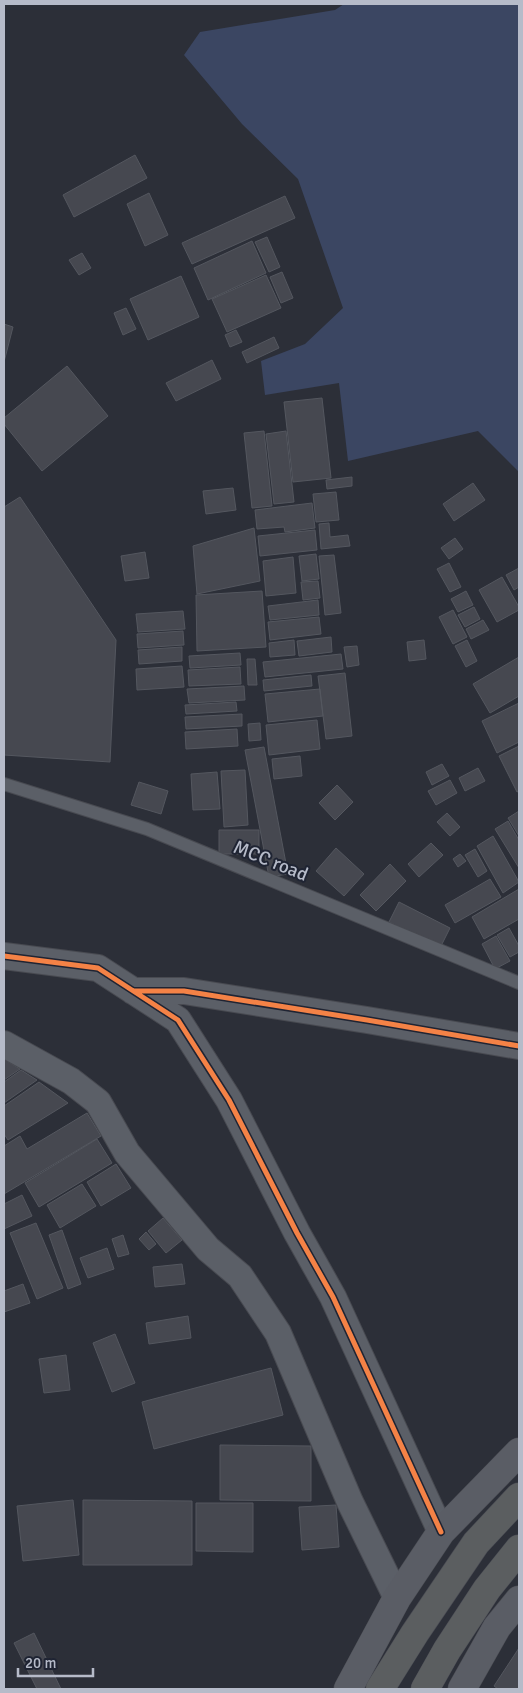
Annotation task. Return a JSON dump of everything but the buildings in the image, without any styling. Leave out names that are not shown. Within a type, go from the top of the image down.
[{"type":"highway","points":[[380,1689],[415,1633],[476,1543],[519,1497]]},
{"type":"highway","points":[[425,1689],[487,1589],[519,1549]]},
{"type":"main road","points":[[348,1689],[397,1598],[441,1532],[519,1452]]},
{"type":"main road","points":[[462,1689],[497,1627],[519,1600]]},
{"type":"street","points":[[4,956],[98,968],[178,1020],[230,1100],[297,1233],[333,1297],[441,1532]]},
{"type":"street","points":[[133,991],[184,992],[519,1046]]},
{"type":"street","points":[[4,1044],[71,1081],[98,1102],[127,1153],[208,1249],[240,1276],[278,1333],[350,1502],[397,1598]]},
{"type":"lane","name":"MCC road","points":[[4,784],[147,829],[519,983]]},
{"type":"water","points":[[344,4],[519,4],[519,472],[478,431],[348,461],[339,383],[265,395],[261,361],[305,344],[343,308],[298,179],[242,124],[184,55],[200,32],[335,10]]},
{"type":"cycle path","points":[[4,956],[98,968],[178,1020],[229,1100],[297,1233],[333,1297],[441,1532]]},
{"type":"cycle path","points":[[134,991],[184,991],[519,1046]]}]
